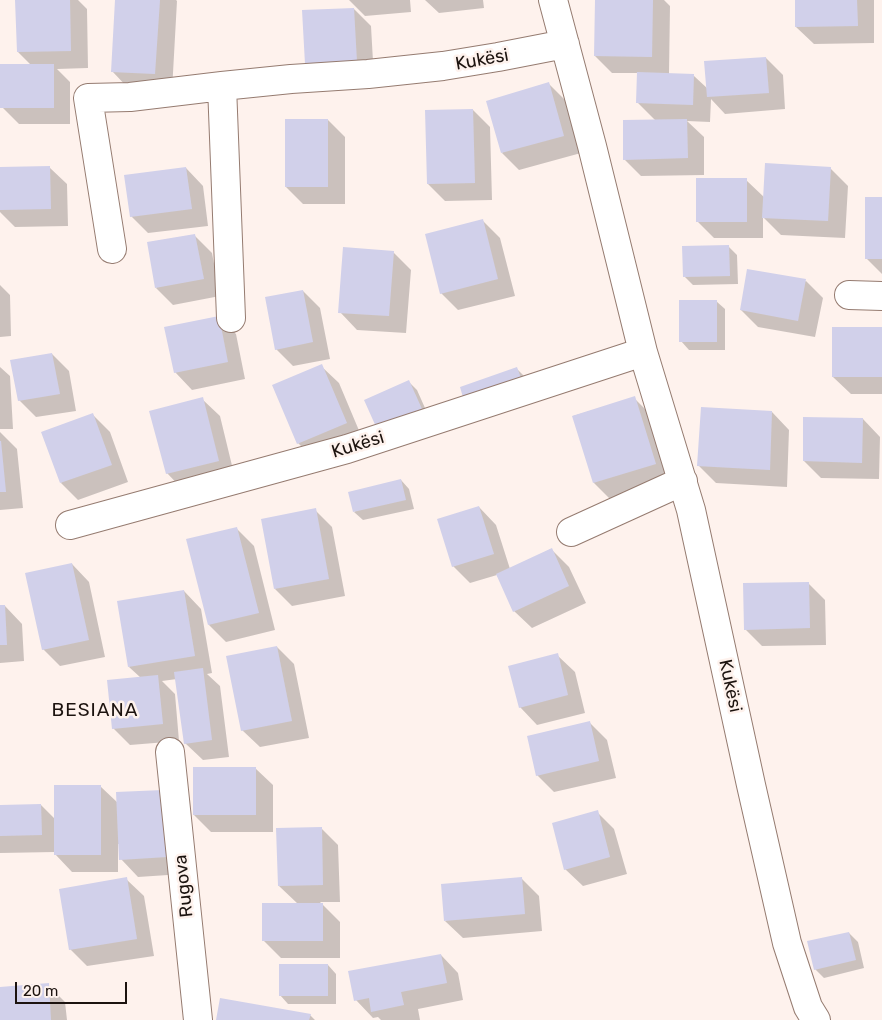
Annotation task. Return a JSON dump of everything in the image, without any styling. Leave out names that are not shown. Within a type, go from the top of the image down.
[{"type":"street","name":"Kukësi","points":[[553,0],[595,155],[643,352],[692,510],[787,943],[808,1007],[816,1020]]},
{"type":"street","name":"Kukësi","points":[[112,249],[88,98],[130,97],[291,79],[368,74],[443,66],[565,44]]},
{"type":"street","points":[[222,86],[231,318]]},
{"type":"street","points":[[849,294],[882,296]]},
{"type":"street","name":"Kukësi","points":[[70,525],[347,449],[643,352]]},
{"type":"street","points":[[571,532],[683,482]]},
{"type":"street","name":"Rugova","points":[[170,752],[198,1020]]},
{"type":"building","points":[[15,0],[70,0],[71,51],[17,52]]},
{"type":"building","points":[[115,0],[160,0],[155,74],[111,72]]},
{"type":"building","points":[[595,0],[653,0],[652,57],[594,56]]},
{"type":"building","points":[[795,0],[857,0],[858,26],[795,27]]},
{"type":"building","points":[[354,8],[357,62],[305,64],[302,10]]},
{"type":"building","points":[[766,57],[769,93],[707,97],[704,61]]},
{"type":"building","points":[[0,64],[54,64],[54,108],[0,108]]},
{"type":"building","points":[[637,72],[694,74],[693,105],[636,103]]},
{"type":"building","points":[[549,82],[564,136],[501,153],[486,101]]},
{"type":"building","points":[[473,109],[475,183],[427,184],[425,110]]},
{"type":"building","points":[[285,119],[328,119],[328,187],[285,187]]},
{"type":"building","points":[[687,119],[688,158],[623,160],[623,120]]},
{"type":"building","points":[[765,163],[831,167],[828,221],[762,218]]},
{"type":"building","points":[[50,166],[51,209],[0,210],[0,167]]},
{"type":"building","points":[[186,167],[192,209],[130,217],[124,175]]},
{"type":"building","points":[[696,178],[747,178],[747,222],[696,222]]},
{"type":"building","points":[[865,197],[882,197],[882,259],[865,259]]},
{"type":"building","points":[[483,219],[498,279],[440,294],[425,234]]},
{"type":"building","points":[[195,234],[204,279],[155,288],[147,242]]},
{"type":"building","points":[[729,245],[730,276],[683,277],[682,246]]},
{"type":"building","points":[[343,247],[394,251],[389,316],[338,313]]},
{"type":"building","points":[[747,269],[806,279],[798,321],[740,310]]},
{"type":"building","points":[[303,290],[313,342],[275,350],[265,297]]},
{"type":"building","points":[[679,300],[717,300],[717,342],[679,342]]},
{"type":"building","points":[[219,316],[228,362],[174,373],[164,327]]},
{"type":"building","points":[[832,327],[882,327],[882,377],[832,377]]},
{"type":"building","points":[[52,353],[60,394],[18,401],[10,360]]},
{"type":"building","points":[[322,364],[347,423],[297,444],[272,385]]},
{"type":"building","points":[[517,367],[522,381],[464,401],[460,387]]},
{"type":"building","points":[[409,380],[422,409],[377,429],[364,400]]},
{"type":"building","points":[[635,396],[656,464],[593,483],[572,416]]},
{"type":"building","points":[[203,397],[219,461],[166,474],[149,411]]},
{"type":"building","points":[[701,407],[772,411],[770,470],[697,466]]},
{"type":"building","points":[[93,413],[112,465],[60,483],[41,432]]},
{"type":"building","points":[[803,417],[863,418],[862,463],[803,461]]},
{"type":"building","points":[[1,441],[6,492],[0,492]]},
{"type":"building","points":[[401,479],[406,500],[353,512],[348,492]]},
{"type":"building","points":[[479,506],[494,554],[452,567],[437,519]]},
{"type":"building","points":[[316,508],[329,579],[274,589],[261,519]]},
{"type":"building","points":[[237,527],[259,613],[208,625],[186,539]]},
{"type":"building","points":[[552,548],[569,586],[513,612],[496,574]]},
{"type":"building","points":[[72,563],[89,640],[42,650],[25,573]]},
{"type":"building","points":[[809,582],[810,628],[744,630],[743,583]]},
{"type":"building","points":[[184,590],[195,656],[128,667],[117,601]]},
{"type":"building","points":[[0,605],[5,605],[7,645],[0,645]]},
{"type":"building","points":[[277,646],[292,721],[241,731],[226,656]]},
{"type":"building","points":[[558,653],[568,695],[519,708],[508,666]]},
{"type":"building","points":[[203,668],[212,740],[184,744],[174,672]]},
{"type":"building","points":[[158,675],[163,724],[112,729],[107,680]]},
{"type":"building","points":[[590,721],[599,761],[536,776],[527,736]]},
{"type":"building","points":[[193,767],[256,767],[256,815],[193,815]]},
{"type":"building","points":[[54,785],[101,785],[101,855],[54,855]]},
{"type":"building","points":[[163,790],[167,857],[119,860],[116,792]]},
{"type":"building","points":[[41,804],[42,835],[0,836],[0,805]]},
{"type":"building","points":[[598,810],[610,857],[564,870],[552,823]]},
{"type":"building","points":[[322,827],[323,885],[278,886],[276,828]]},
{"type":"building","points":[[127,877],[137,939],[69,950],[59,889]]},
{"type":"building","points":[[522,877],[525,914],[444,921],[441,884]]},
{"type":"building","points":[[262,903],[323,903],[323,941],[262,941]]},
{"type":"building","points":[[849,932],[856,960],[814,970],[807,941]]},
{"type":"building","points":[[441,954],[447,983],[401,992],[404,1005],[371,1012],[369,998],[354,1001],[348,971]]},
{"type":"building","points":[[279,964],[328,964],[328,996],[279,996]]},
{"type":"building","points":[[49,983],[51,1020],[0,1020],[0,987]]},
{"type":"building","points":[[220,998],[311,1014],[309,1020],[216,1020]]},
{"type":"district","name":"BESIANA","points":[[95,711]]}]
